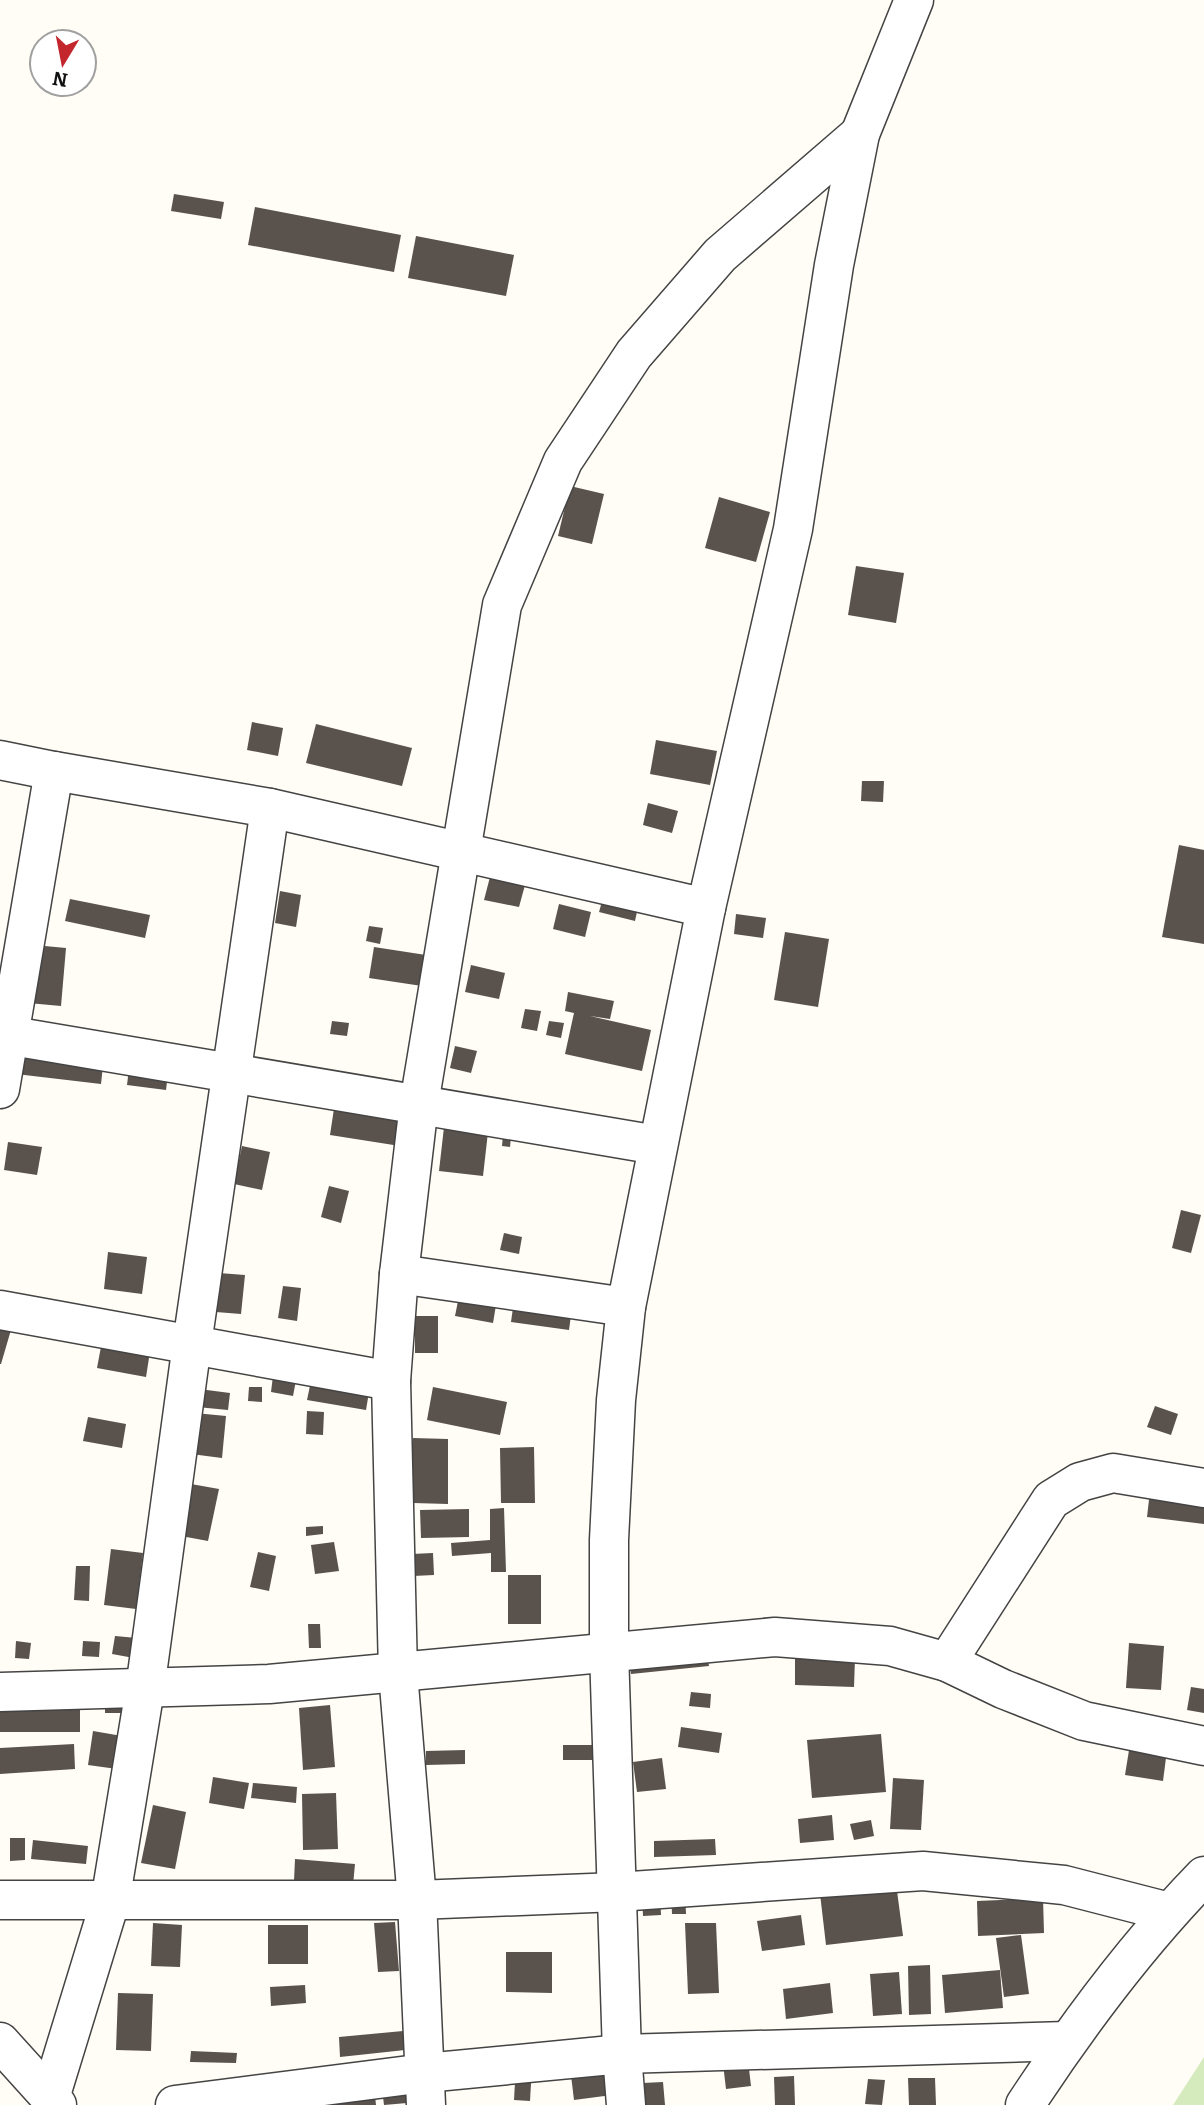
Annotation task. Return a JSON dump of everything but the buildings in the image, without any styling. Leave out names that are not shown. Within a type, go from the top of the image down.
[{"type":"street","points":[[626,2105],[609,1651],[609,1539],[616,1401],[626,1307],[706,908],[793,529],[834,265],[860,134],[914,0]]},
{"type":"street","points":[[425,2089],[416,1900],[398,1673],[391,1381],[399,1274],[419,1104],[502,604],[563,460],[634,354],[720,255],[860,134]]},
{"type":"street","points":[[0,760],[270,808],[706,908]]},
{"type":"street","points":[[0,1089],[4,1035],[54,771]]},
{"type":"street","points":[[54,2102],[110,1902],[145,1689],[230,1074],[270,808]]},
{"type":"street","points":[[4,1035],[657,1145]]},
{"type":"street","points":[[399,1274],[626,1307]]},
{"type":"street","points":[[0,1310],[391,1381]]},
{"type":"street","points":[[947,1662],[1051,1500],[1080,1482],[1112,1473],[1204,1488]]},
{"type":"street","points":[[0,1692],[269,1684],[775,1637],[890,1646],[947,1662],[1003,1689],[1084,1721],[1204,1746]]},
{"type":"street","points":[[0,1900],[416,1900],[617,1892],[923,1871],[1064,1885],[1169,1912]]},
{"type":"street","points":[[1025,2105],[1067,2041],[1169,1912],[1204,1876]]},
{"type":"street","points":[[175,2105],[425,2089],[622,2054],[1067,2041]]},
{"type":"street","points":[[0,2042],[54,2102]]},
{"type":"green space","points":[[1204,2057],[1204,2105],[1173,2105]]}]
